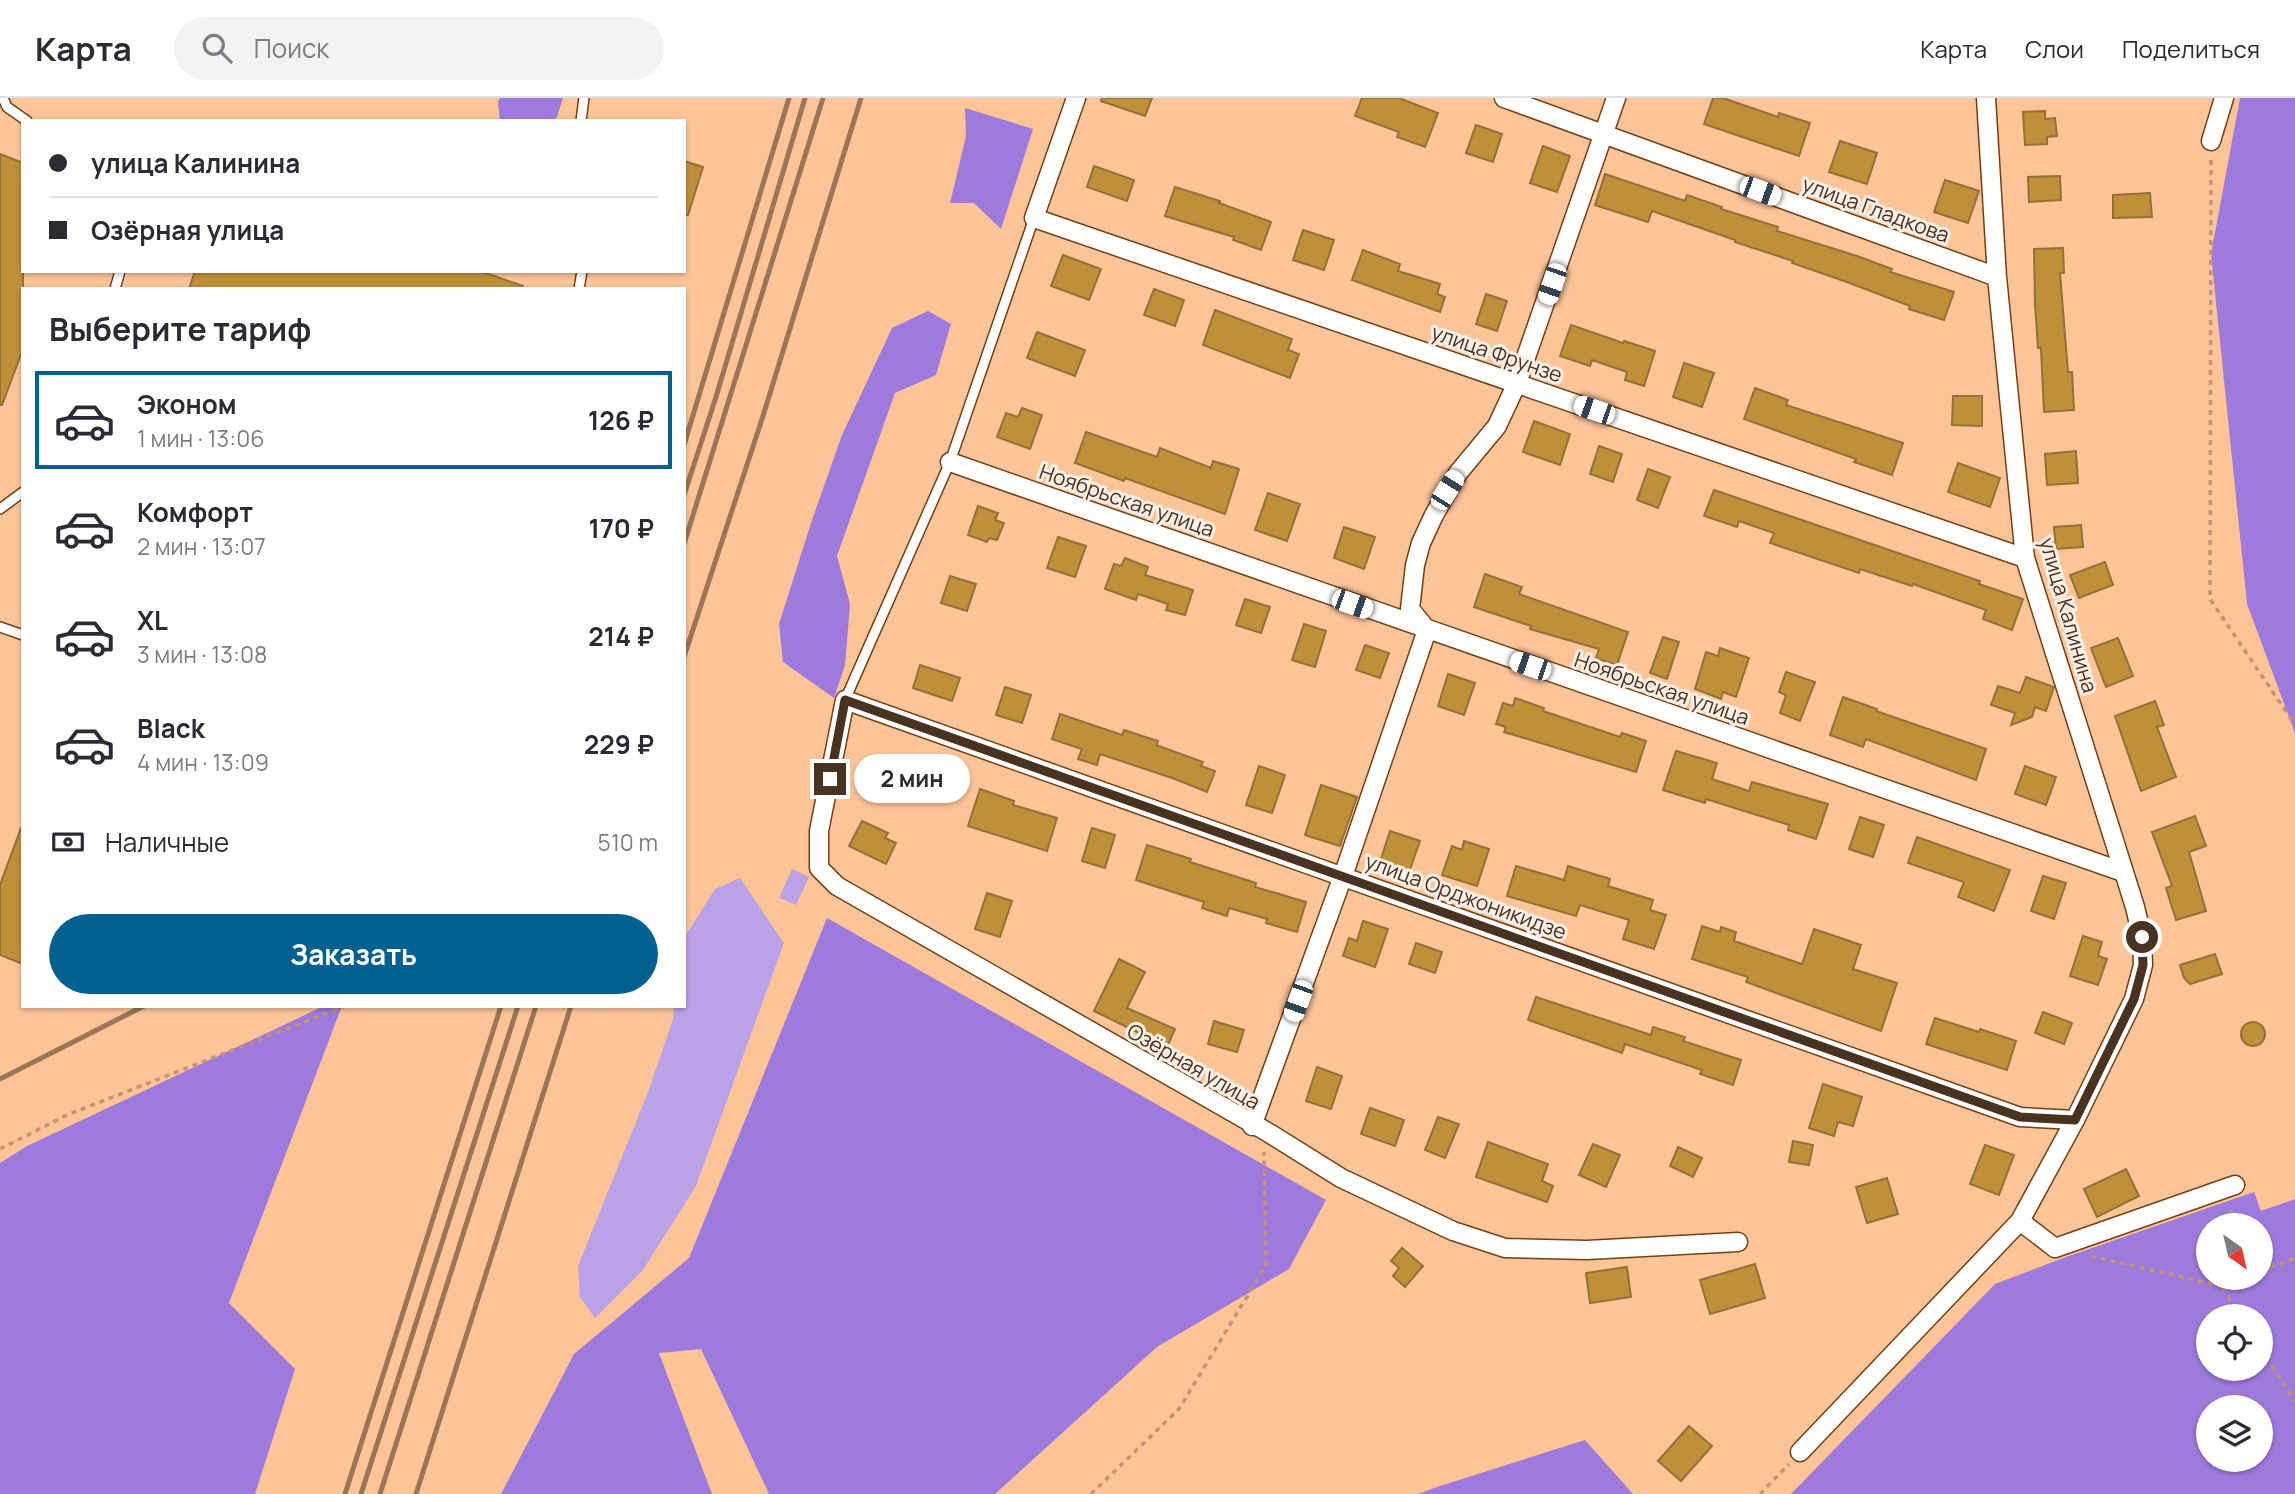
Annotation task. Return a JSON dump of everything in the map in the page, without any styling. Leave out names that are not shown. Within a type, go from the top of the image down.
[{"type":"street","points":[[1034,218],[1076,98]]},
{"type":"street","name":"улица Гладкова","points":[[1504,98],[1997,276]]},
{"type":"street","points":[[1260,1130],[1427,630],[1410,609],[1415,565],[1421,543],[1458,473],[1497,426],[1517,383],[1616,98]]},
{"type":"street","name":"улица Калинина","points":[[1800,1452],[2020,1221],[2075,1120],[2134,999],[2143,965],[2142,937],[2025,558],[1997,276],[1986,98]]},
{"type":"street","points":[[2211,141],[2224,98]]},
{"type":"street","name":"улица Фрунзе","points":[[1034,218],[2025,558]]},
{"type":"street","name":"Ноябрьская улица","points":[[950,462],[2123,872]]},
{"type":"street","name":"улица Орджоникидзе","points":[[845,700],[2020,1117],[2075,1120]]},
{"type":"street","name":"Озёрная улица","points":[[845,700],[819,831],[819,868],[836,886],[1341,1178],[1452,1231],[1505,1248],[1587,1250],[1738,1242]]},
{"type":"street","points":[[2020,1221],[2055,1248],[2235,1185]]},
{"type":"lane","points":[[581,119],[584,98]]},
{"type":"lane","points":[[3,103],[24,119]]},
{"type":"lane","points":[[845,700],[950,462],[1034,218]]},
{"type":"lane","points":[[0,509],[21,493]]},
{"type":"lane","points":[[0,627],[21,634]]},
{"type":"path","points":[[2211,141],[2210,599],[2295,724]]},
{"type":"path","points":[[0,1149],[67,1115],[340,1008]]},
{"type":"path","points":[[1091,1494],[1179,1409],[1266,1265],[1264,1154],[1260,1130]]},
{"type":"path","points":[[2055,1248],[2196,1280]]},
{"type":"path","points":[[2273,1266],[2295,1258]]},
{"type":"path","points":[[2273,1368],[2295,1402]]},
{"type":"path","points":[[1760,1494],[1800,1452]]},
{"type":"shaded area","points":[[500,98],[563,98],[555,119],[500,119]]},
{"type":"shaded area","points":[[2240,98],[2295,98],[2295,733],[2247,604],[2211,254]]},
{"type":"shaded area","points":[[965,108],[1033,129],[1001,229],[974,203],[950,203],[966,136]]},
{"type":"shaded area","points":[[928,311],[951,324],[936,375],[895,393],[837,556],[850,604],[845,665],[834,698],[783,662],[779,624],[842,435],[892,328]]},
{"type":"shaded area","points":[[792,869],[809,877],[796,905],[779,898]]},
{"type":"shaded area","points":[[740,878],[784,943],[696,1186],[643,1270],[595,1318],[580,1297],[578,1266],[648,1092],[673,1019],[674,1008],[686,1008],[686,935],[715,889]]},
{"type":"shaded area","points":[[827,918],[1326,1200],[1289,1269],[1157,1347],[995,1494],[769,1494],[701,1349],[659,1353],[712,1494],[501,1494],[574,1354],[689,1258]]},
{"type":"shaded area","points":[[320,1008],[341,1008],[229,1303],[295,1369],[255,1494],[0,1494],[0,1163],[27,1146]]},
{"type":"shaded area","points":[[2254,1192],[2261,1211],[2295,1199],[2295,1494],[1791,1494],[1995,1284]]},
{"type":"shaded area","points":[[1585,1440],[1633,1494],[1418,1494],[1440,1486]]},
{"type":"building","points":[[1102,98],[1152,98],[1145,116],[1101,101]]},
{"type":"building","points":[[1362,98],[1399,98],[1438,113],[1425,147],[1397,137],[1399,132],[1355,116]]},
{"type":"building","points":[[1713,98],[1723,98],[1778,117],[1779,113],[1810,123],[1799,156],[1704,124]]},
{"type":"building","points":[[2045,111],[2045,119],[2055,118],[2057,136],[2047,137],[2047,144],[2025,145],[2023,112]]},
{"type":"building","points":[[1476,125],[1502,134],[1493,162],[1466,153]]},
{"type":"building","points":[[1840,141],[1877,153],[1867,184],[1829,172]]},
{"type":"building","points":[[1543,146],[1570,156],[1557,192],[1530,183]]},
{"type":"building","points":[[0,154],[21,162],[23,287],[21,354],[0,405]]},
{"type":"building","points":[[686,162],[703,167],[686,215]]},
{"type":"building","points":[[1094,166],[1134,180],[1127,201],[1087,187]]},
{"type":"building","points":[[1605,174],[1685,201],[1687,195],[1778,227],[1777,231],[1857,256],[1892,269],[1890,272],[1954,292],[1944,320],[1909,309],[1910,306],[1792,263],[1793,261],[1652,211],[1648,222],[1595,205]]},
{"type":"building","points":[[2060,176],[2061,200],[2029,202],[2028,177]]},
{"type":"building","points":[[1945,180],[1979,191],[1968,223],[1934,212]]},
{"type":"building","points":[[1175,187],[1220,201],[1219,203],[1271,222],[1261,250],[1233,240],[1234,237],[1165,216]]},
{"type":"building","points":[[2150,193],[2152,217],[2113,218],[2113,195]]},
{"type":"building","points":[[1303,230],[1334,240],[1324,270],[1293,260]]},
{"type":"building","points":[[2063,248],[2064,273],[2060,273],[2068,372],[2072,372],[2074,410],[2044,412],[2041,348],[2038,348],[2035,304],[2034,249]]},
{"type":"building","points":[[1363,250],[1400,264],[1398,271],[1440,284],[1437,294],[1445,297],[1440,312],[1352,280]]},
{"type":"building","points":[[1063,255],[1101,269],[1089,300],[1051,286]]},
{"type":"building","points":[[194,273],[486,273],[523,286],[523,287],[190,287]]},
{"type":"building","points":[[1154,289],[1184,300],[1175,326],[1144,315]]},
{"type":"building","points":[[1486,294],[1507,301],[1497,331],[1476,324]]},
{"type":"building","points":[[1215,310],[1292,339],[1288,350],[1299,354],[1290,378],[1203,345]]},
{"type":"building","points":[[1571,325],[1655,351],[1644,386],[1625,380],[1627,372],[1592,360],[1590,366],[1560,356]]},
{"type":"building","points":[[1037,332],[1085,350],[1075,376],[1027,358]]},
{"type":"building","points":[[1684,363],[1714,373],[1702,407],[1673,397]]},
{"type":"building","points":[[1755,388],[1788,400],[1786,405],[1903,443],[1892,475],[1854,462],[1856,459],[1744,419]]},
{"type":"building","points":[[1953,396],[1982,396],[1982,426],[1952,425]]},
{"type":"building","points":[[1022,408],[1042,415],[1030,449],[997,437],[1006,413],[1018,417]]},
{"type":"building","points":[[1534,421],[1570,434],[1560,465],[1523,452]]},
{"type":"building","points":[[1086,432],[1157,457],[1160,448],[1211,468],[1213,461],[1239,469],[1225,514],[1075,463]]},
{"type":"building","points":[[1599,446],[1622,454],[1613,482],[1590,474]]},
{"type":"building","points":[[2076,451],[2078,483],[2047,485],[2045,454]]},
{"type":"building","points":[[1958,463],[2000,478],[1990,507],[1948,492]]},
{"type":"building","points":[[1648,469],[1670,477],[1658,508],[1637,500]]},
{"type":"building","points":[[1714,490],[1980,581],[1979,584],[2023,599],[2012,630],[1983,619],[1986,610],[1913,584],[1912,586],[1860,569],[1859,573],[1770,543],[1774,533],[1739,521],[1737,527],[1704,516]]},
{"type":"building","points":[[1268,493],[1300,504],[1287,541],[1255,530]]},
{"type":"building","points":[[978,506],[998,513],[995,520],[1004,523],[997,540],[989,538],[987,542],[968,535]]},
{"type":"building","points":[[2081,525],[2083,547],[2056,549],[2054,527]]},
{"type":"building","points":[[1344,527],[1375,537],[1364,569],[1334,558]]},
{"type":"building","points":[[1058,537],[1086,546],[1075,577],[1047,568]]},
{"type":"building","points":[[1125,558],[1148,567],[1145,575],[1193,590],[1185,615],[1166,610],[1168,604],[1138,594],[1136,600],[1105,589],[1114,564],[1121,566]]},
{"type":"building","points":[[2105,562],[2113,585],[2079,598],[2070,575]]},
{"type":"building","points":[[1485,574],[1522,587],[1519,594],[1628,632],[1617,665],[1596,658],[1599,649],[1530,629],[1531,626],[1474,607]]},
{"type":"building","points":[[950,576],[976,584],[967,611],[941,603]]},
{"type":"building","points":[[1245,599],[1270,607],[1261,633],[1236,625]]},
{"type":"building","points":[[1304,624],[1326,631],[1315,667],[1292,660]]},
{"type":"building","points":[[1663,637],[1679,642],[1667,679],[1650,673]]},
{"type":"building","points":[[2118,638],[2133,676],[2106,687],[2091,648]]},
{"type":"building","points":[[1365,645],[1389,653],[1380,678],[1356,670]]},
{"type":"building","points":[[1720,648],[1749,658],[1736,697],[1723,692],[1721,699],[1695,689],[1706,652],[1718,656]]},
{"type":"building","points":[[920,665],[960,678],[952,701],[913,688]]},
{"type":"building","points":[[1786,672],[1815,682],[1800,721],[1780,713],[1786,695],[1779,692]]},
{"type":"building","points":[[1448,674],[1475,683],[1464,715],[1438,706]]},
{"type":"building","points":[[2026,677],[2054,687],[2046,711],[2035,707],[2032,717],[2011,725],[2015,713],[1991,705],[1998,686],[2020,693]]},
{"type":"building","points":[[1005,687],[1031,695],[1022,723],[996,715]]},
{"type":"building","points":[[1843,697],[1986,749],[1976,780],[1866,739],[1863,747],[1830,735]]},
{"type":"building","points":[[1515,698],[1544,708],[1543,711],[1620,737],[1622,733],[1646,741],[1636,772],[1504,732],[1506,727],[1496,724],[1503,703],[1513,706]]},
{"type":"building","points":[[2155,701],[2164,725],[2157,727],[2176,777],[2141,791],[2115,716]]},
{"type":"building","points":[[1060,714],[1122,735],[1124,730],[1158,741],[1156,745],[1203,762],[1201,766],[1215,771],[1207,792],[1100,754],[1097,765],[1078,759],[1082,749],[1052,739]]},
{"type":"building","points":[[1676,751],[1717,763],[1712,779],[1749,791],[1752,782],[1828,804],[1816,839],[1788,830],[1789,825],[1706,799],[1705,803],[1663,790]]},
{"type":"building","points":[[885,759],[919,769],[911,795],[878,785]]},
{"type":"building","points":[[1259,766],[1285,775],[1272,813],[1246,805]]},
{"type":"building","points":[[2025,766],[2056,777],[2046,805],[2015,794]]},
{"type":"building","points":[[1321,785],[1357,797],[1340,846],[1305,835]]},
{"type":"building","points":[[980,789],[1014,801],[1013,805],[1057,818],[1047,851],[968,826]]},
{"type":"building","points":[[2195,816],[2206,846],[2189,852],[2206,911],[2176,920],[2166,888],[2172,886],[2152,832]]},
{"type":"building","points":[[1860,817],[1884,825],[1873,857],[1849,849]]},
{"type":"building","points":[[862,821],[888,833],[885,838],[896,843],[886,864],[849,846]]},
{"type":"building","points":[[21,828],[21,963],[0,955],[0,885]]},
{"type":"building","points":[[1092,828],[1115,835],[1105,868],[1082,861]]},
{"type":"building","points":[[1390,831],[1420,841],[1408,875],[1379,865]]},
{"type":"building","points":[[1917,837],[2010,870],[1994,911],[1958,897],[1964,882],[1908,863]]},
{"type":"building","points":[[1464,841],[1489,849],[1477,886],[1442,875],[1452,846],[1462,850]]},
{"type":"building","points":[[1147,845],[1256,883],[1255,887],[1306,902],[1297,932],[1266,923],[1267,919],[1229,908],[1227,916],[1202,908],[1204,902],[1136,880]]},
{"type":"building","points":[[1516,866],[1564,880],[1568,866],[1610,879],[1608,886],[1653,900],[1650,910],[1666,915],[1654,949],[1623,939],[1629,920],[1580,905],[1576,916],[1507,896]]},
{"type":"building","points":[[2043,876],[2066,883],[2054,919],[2031,911]]},
{"type":"building","points":[[987,893],[1012,901],[1000,937],[975,929]]},
{"type":"building","points":[[1363,921],[1388,929],[1375,967],[1343,956],[1349,938],[1357,941]]},
{"type":"building","points":[[1702,926],[1720,932],[1721,927],[1736,932],[1734,941],[1802,964],[1814,929],[1861,945],[1853,969],[1897,983],[1881,1031],[1746,982],[1748,977],[1692,959]]},
{"type":"building","points":[[2083,936],[2102,942],[2098,956],[2107,959],[2098,985],[2070,976]]},
{"type":"building","points":[[1416,943],[1442,952],[1435,973],[1409,964]]},
{"type":"building","points":[[2215,954],[2222,974],[2190,984],[2184,978],[2180,965]]},
{"type":"building","points":[[1119,959],[1145,972],[1127,1008],[1175,1029],[1164,1054],[1141,1044],[1145,1036],[1094,1011]]},
{"type":"building","points":[[1536,997],[1651,1035],[1653,1027],[1685,1037],[1683,1041],[1741,1060],[1733,1085],[1700,1074],[1702,1070],[1625,1044],[1622,1053],[1528,1020]]},
{"type":"building","points":[[2043,1012],[2072,1023],[2064,1044],[2035,1033]]},
{"type":"building","points":[[1935,1018],[2016,1041],[2007,1070],[1926,1044]]},
{"type":"building","points":[[1214,1021],[1244,1030],[1237,1052],[1208,1044]]},
{"type":"building","points":[[2253,1022],[2262,1025],[2265,1034],[2262,1043],[2253,1046],[2244,1043],[2241,1034],[2244,1025]]},
{"type":"building","points":[[1317,1067],[1342,1076],[1331,1109],[1306,1101]]},
{"type":"building","points":[[1823,1084],[1862,1097],[1853,1126],[1838,1122],[1834,1136],[1809,1128]]},
{"type":"building","points":[[1370,1108],[1404,1120],[1395,1146],[1361,1134]]},
{"type":"building","points":[[1438,1117],[1459,1124],[1445,1158],[1425,1150]]},
{"type":"building","points":[[1793,1141],[1813,1145],[1809,1165],[1789,1162]]},
{"type":"building","points":[[1488,1142],[1548,1164],[1542,1181],[1553,1186],[1547,1202],[1476,1177]]},
{"type":"building","points":[[1593,1144],[1620,1155],[1606,1187],[1579,1175]]},
{"type":"building","points":[[1985,1145],[2014,1155],[1999,1195],[1970,1184]]},
{"type":"building","points":[[1678,1147],[1702,1158],[1693,1177],[1670,1166]]},
{"type":"building","points":[[2126,1169],[2139,1196],[2097,1217],[2084,1189]]},
{"type":"building","points":[[1887,1178],[1898,1214],[1867,1223],[1856,1187]]},
{"type":"building","points":[[1402,1248],[1423,1266],[1405,1287],[1393,1276],[1399,1268],[1391,1261]]},
{"type":"building","points":[[1755,1264],[1765,1298],[1710,1314],[1700,1280]]},
{"type":"building","points":[[1627,1267],[1631,1297],[1590,1303],[1586,1273]]},
{"type":"building","points":[[1689,1426],[1712,1446],[1681,1481],[1658,1461]]},
{"type":"railway","points":[[686,438],[789,98]]},
{"type":"railway","points":[[686,489],[805,98]]},
{"type":"railway","points":[[686,538],[823,98]]},
{"type":"railway","points":[[686,651],[763,416],[861,98]]},
{"type":"railway","points":[[0,1079],[140,1008]]},
{"type":"railway","points":[[345,1494],[500,1008]]},
{"type":"railway","points":[[361,1494],[517,1008]]},
{"type":"railway","points":[[380,1494],[535,1008]]},
{"type":"railway","points":[[416,1494],[570,1008]]},
{"type":"route","points":[[830,779],[845,700],[2020,1117],[2075,1120],[2134,999],[2143,965],[2142,937]]}]
